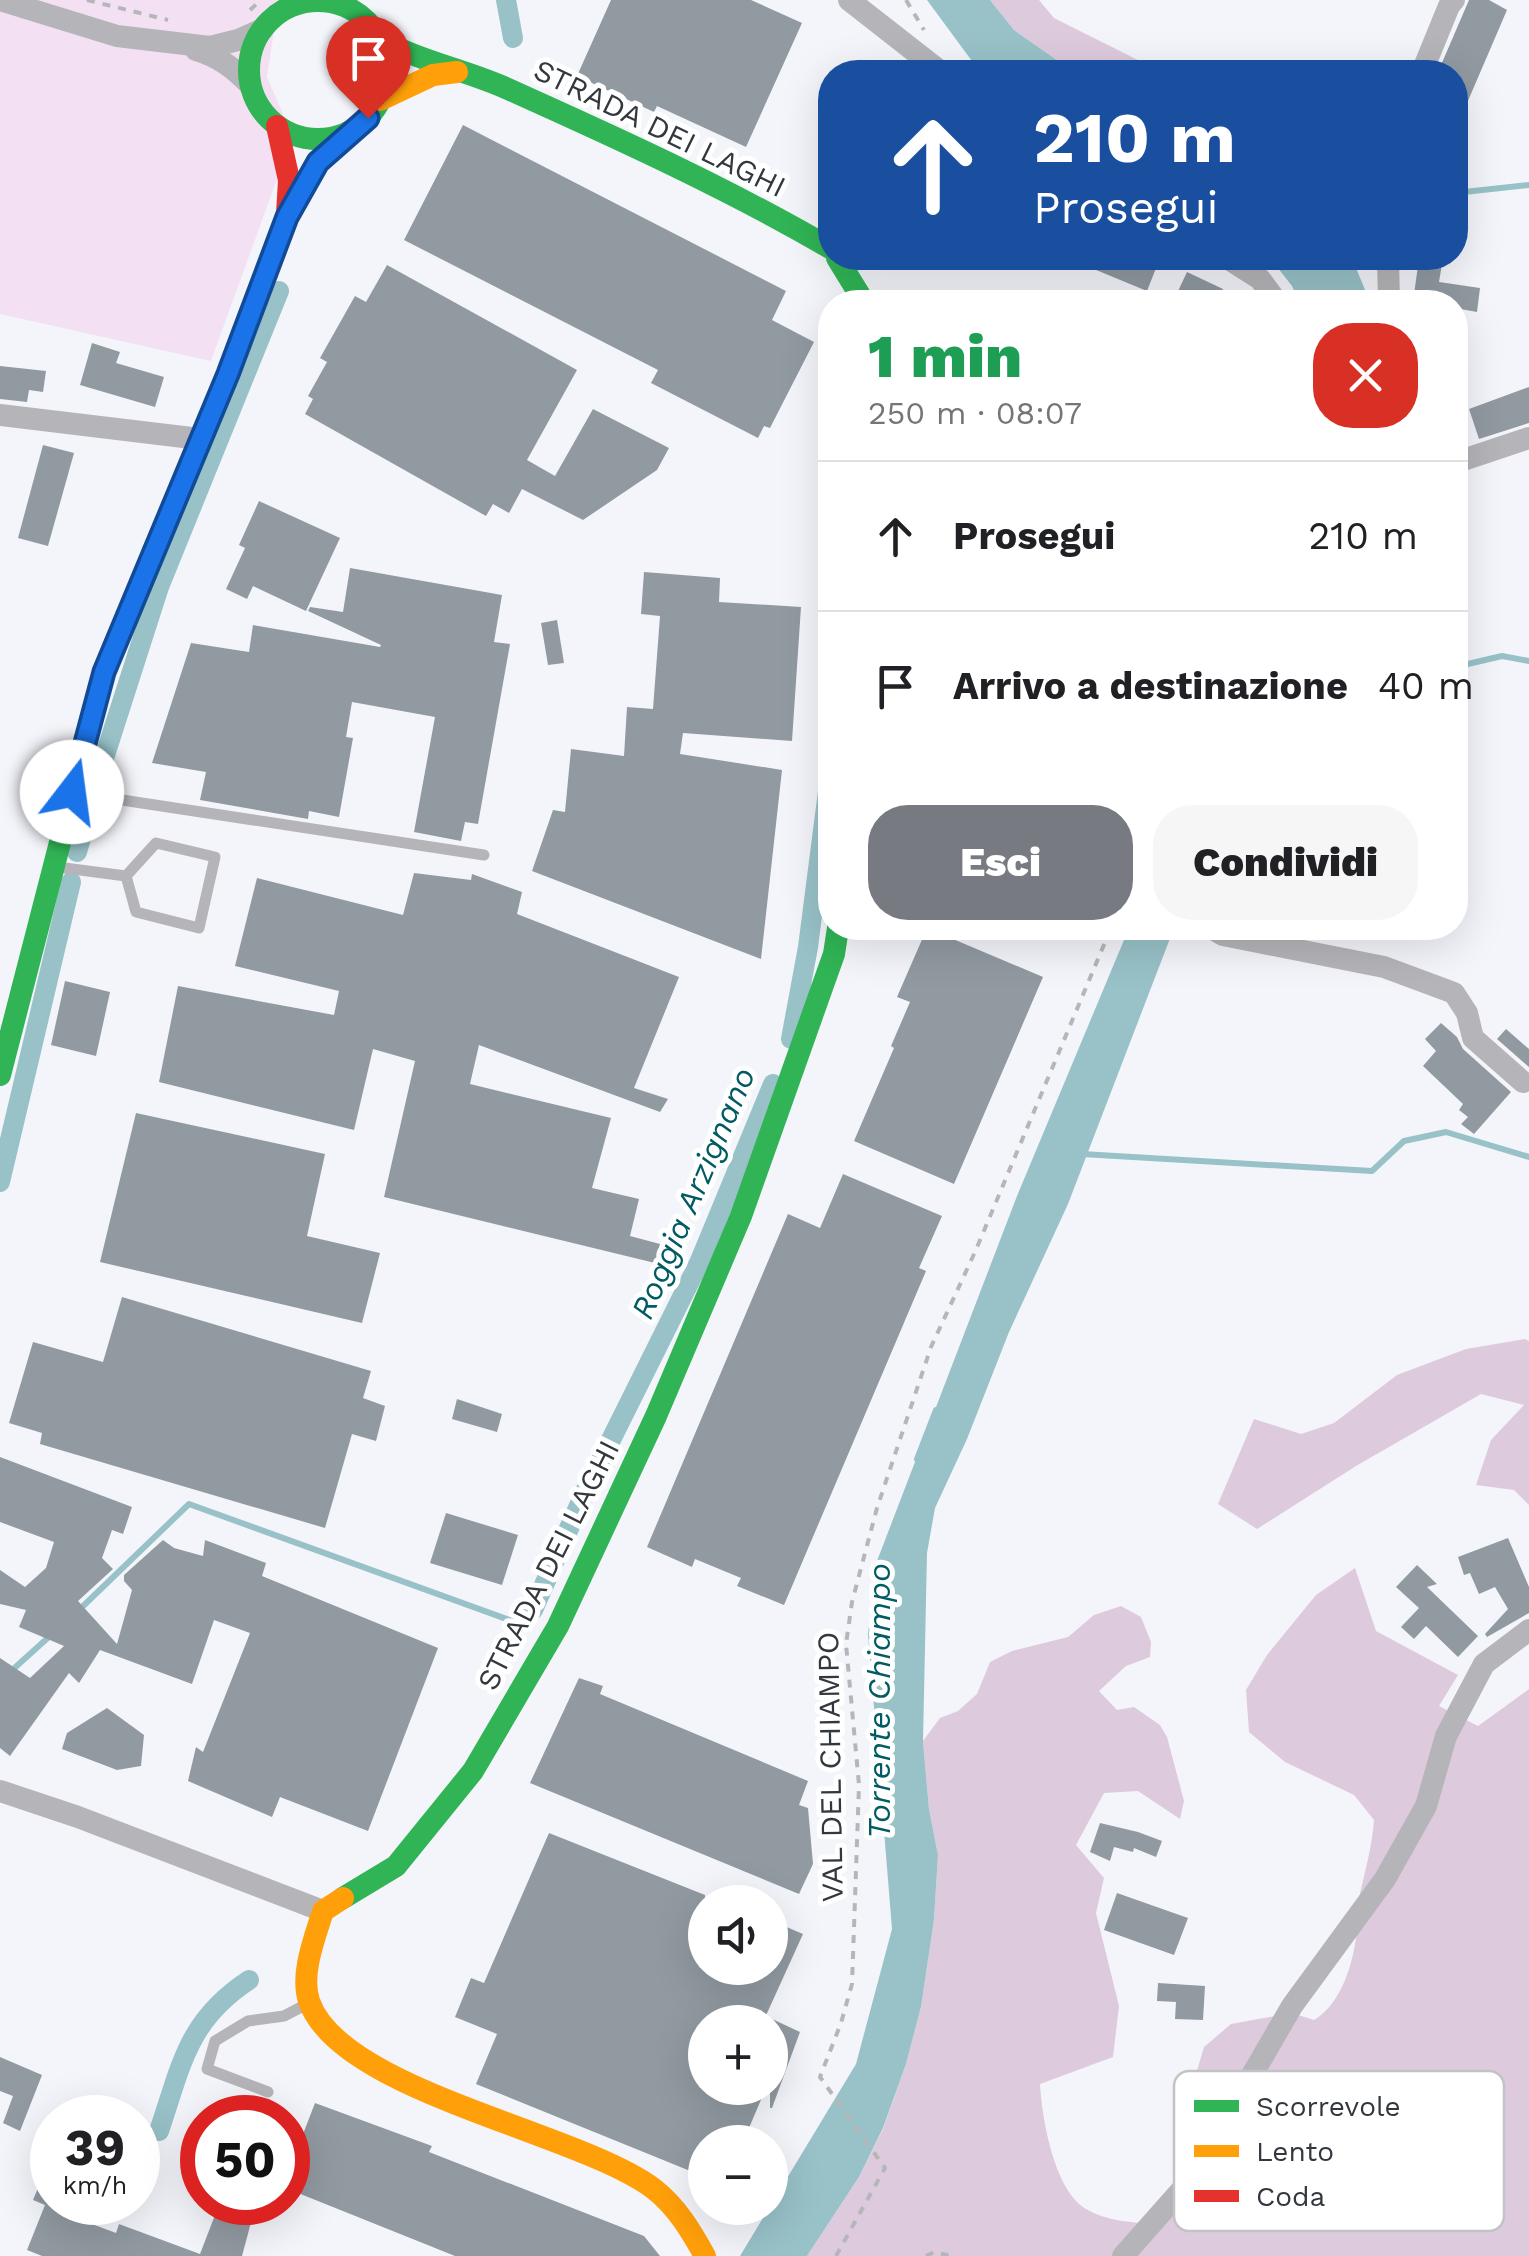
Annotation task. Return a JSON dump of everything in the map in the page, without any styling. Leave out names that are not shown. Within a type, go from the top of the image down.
[{"type":"street","points":[[0,0],[51,8],[117,36],[172,32],[210,47],[238,40],[255,21],[271,18],[292,5],[316,0],[338,3],[357,12],[376,33]]},
{"type":"street","points":[[0,1075],[104,672],[228,374],[287,217],[318,162],[368,118],[380,100],[387,66],[363,0]]},
{"type":"street","points":[[849,0],[925,60]]},
{"type":"street","points":[[1427,60],[1454,0]]},
{"type":"street","points":[[250,86],[255,21]]},
{"type":"street","points":[[172,32],[235,69],[250,86],[260,108],[277,126],[313,139],[350,132]]},
{"type":"street","name":"STRADA DEI LAGHI","points":[[376,33],[407,54],[504,87],[768,211],[818,241]]},
{"type":"street","points":[[380,100],[432,75],[460,71]]},
{"type":"street","points":[[277,126],[289,180],[287,217]]},
{"type":"street","points":[[1246,270],[1269,290]]},
{"type":"street","points":[[0,415],[200,440]]},
{"type":"street","points":[[1468,458],[1529,438]]},
{"type":"street","name":"STRADA DEI LAGHI","points":[[323,1911],[396,1866],[474,1771],[558,1626],[656,1416],[741,1216],[836,940]]},
{"type":"street","points":[[1248,940],[1384,967],[1454,994],[1467,1013],[1473,1038],[1523,1082]]},
{"type":"street","points":[[1255,2071],[1292,2006],[1385,1878],[1426,1806],[1446,1736],[1484,1664],[1529,1630]]},
{"type":"street","points":[[0,1792],[78,1817],[323,1911],[312,1947],[309,2003],[318,2020],[358,2057],[393,2077],[602,2162],[650,2186],[683,2218],[705,2256]]},
{"type":"street","points":[[1122,2256],[1174,2199]]},
{"type":"lane","points":[[74,782],[484,855]]},
{"type":"lane","points":[[156,843],[215,858],[198,928],[136,912],[126,876],[156,843]]},
{"type":"lane","points":[[52,866],[126,876]]},
{"type":"lane","points":[[268,2092],[208,2069],[215,2041],[248,2021],[284,2016],[309,2003]]},
{"type":"path","points":[[87,0],[159,16],[172,32]]},
{"type":"path","points":[[255,21],[261,0]]},
{"type":"path","name":"VAL DEL CHIAMPO","points":[[836,2256],[885,2168],[820,2077],[852,1984],[859,1785],[846,1644],[852,1602],[877,1508],[931,1348],[1106,940]]},
{"type":"path","points":[[926,2256],[934,2252],[951,2256]]},
{"type":"shaded area","points":[[0,0],[304,0],[274,31],[267,77],[288,125],[284,160],[211,361],[0,314]]},
{"type":"shaded area","points":[[990,0],[1039,0],[1054,18],[1138,60],[1057,60],[1014,30]]},
{"type":"shaded area","points":[[1529,1341],[1529,1505],[1514,1490],[1476,1485],[1491,1440],[1524,1405],[1481,1394],[1257,1529],[1218,1504],[1254,1419],[1301,1434],[1334,1423],[1397,1375],[1466,1349]]},
{"type":"shaded area","points":[[1355,1568],[1376,1631],[1458,1675],[1439,1706],[1478,1726],[1529,1689],[1529,2256],[807,2256],[859,2177],[883,2129],[921,2007],[934,1920],[938,1855],[923,1741],[940,1718],[958,1711],[977,1694],[990,1662],[1012,1651],[1068,1637],[1094,1615],[1121,1606],[1141,1617],[1151,1642],[1150,1657],[1126,1666],[1099,1691],[1117,1710],[1134,1707],[1160,1725],[1167,1737],[1184,1801],[1180,1819],[1138,1791],[1104,1793],[1076,1845],[1104,1878],[1096,1913],[1119,2006],[1113,2057],[1040,2084],[1047,2133],[1066,2186],[1086,2209],[1125,2221],[1149,2224],[1174,2201],[1174,2231],[1504,2231],[1504,2071],[1197,2071],[1204,2047],[1231,2024],[1292,2013],[1314,2020],[1338,1995],[1351,1961],[1374,1820],[1354,1795],[1285,1762],[1249,1732],[1246,1690],[1267,1655],[1316,1595]]},
{"type":"water","points":[[927,0],[990,0],[1014,30],[1057,60],[971,60]]},
{"type":"water","points":[[1279,270],[1357,270],[1365,290],[1294,290]]},
{"type":"water","points":[[1124,940],[1169,940],[1068,1204],[935,1508],[927,1553],[923,1741],[938,1855],[934,1920],[921,2007],[906,2064],[883,2128],[859,2177],[807,2256],[740,2256],[759,2225],[788,2225],[788,2177],[856,2064],[892,1929],[868,1634],[877,1561],[1017,1196]]},
{"type":"building","points":[[611,0],[751,0],[802,23],[746,147],[657,106],[654,112],[577,76]]},
{"type":"building","points":[[1469,0],[1489,0],[1507,10],[1468,101],[1468,60],[1443,60]]},
{"type":"building","points":[[463,125],[786,291],[772,320],[814,342],[770,428],[764,426],[758,438],[651,383],[658,370],[404,240]]},
{"type":"building","points":[[387,265],[577,370],[527,460],[555,476],[593,409],[669,448],[657,470],[583,520],[522,489],[509,513],[493,504],[486,516],[305,414],[313,399],[308,396],[327,362],[320,358],[355,296],[366,302]]},
{"type":"building","points":[[1096,270],[1155,270],[1145,290]]},
{"type":"building","points":[[1417,270],[1441,270],[1439,282],[1480,288],[1477,312],[1468,310],[1468,290],[1415,290]]},
{"type":"building","points":[[1187,272],[1223,289],[1223,290],[1179,290]]},
{"type":"building","points":[[92,343],[120,352],[116,363],[164,377],[155,407],[80,385]]},
{"type":"building","points":[[0,366],[46,371],[43,392],[29,390],[27,402],[0,399]]},
{"type":"building","points":[[1529,387],[1529,423],[1479,439],[1469,409]]},
{"type":"building","points":[[43,445],[74,453],[48,546],[18,538]]},
{"type":"building","points":[[259,501],[340,538],[306,611],[253,586],[247,599],[226,589],[245,548],[239,545]]},
{"type":"building","points":[[350,568],[502,595],[494,642],[510,644],[478,824],[465,822],[461,841],[414,832],[435,717],[352,702],[346,737],[353,738],[339,817],[309,811],[308,819],[200,800],[206,772],[152,763],[191,643],[249,652],[253,625],[380,647],[308,611],[310,607],[343,612]]},
{"type":"building","points":[[644,572],[720,578],[719,602],[801,607],[792,741],[683,733],[680,754],[782,770],[761,959],[532,871],[553,810],[565,812],[571,749],[624,756],[627,707],[653,709],[660,616],[641,614]]},
{"type":"building","points":[[557,620],[564,663],[548,665],[541,623]]},
{"type":"building","points":[[414,873],[471,880],[472,874],[522,892],[517,914],[679,977],[634,1088],[668,1099],[660,1112],[479,1045],[470,1084],[611,1118],[592,1188],[639,1199],[630,1236],[660,1244],[655,1263],[384,1197],[415,1061],[373,1049],[354,1130],[159,1082],[178,986],[334,1015],[339,991],[235,966],[257,878],[403,915]]},
{"type":"building","points":[[922,940],[955,940],[1043,977],[954,1184],[854,1141],[910,1002],[897,997]]},
{"type":"building","points":[[65,981],[110,992],[96,1056],[51,1045]]},
{"type":"building","points":[[1441,1023],[1457,1037],[1463,1049],[1511,1092],[1474,1134],[1461,1124],[1468,1117],[1459,1110],[1463,1104],[1423,1066],[1436,1051],[1425,1039]]},
{"type":"building","points":[[1506,1029],[1529,1049],[1529,1067],[1497,1039]]},
{"type":"building","points":[[136,1113],[325,1154],[307,1236],[380,1253],[362,1323],[100,1262]]},
{"type":"building","points":[[843,1174],[942,1216],[919,1268],[926,1271],[784,1605],[737,1586],[741,1578],[695,1559],[692,1567],[647,1547],[788,1214],[820,1228]]},
{"type":"building","points":[[122,1297],[371,1371],[363,1398],[385,1406],[376,1441],[352,1434],[325,1528],[40,1444],[42,1433],[9,1423],[33,1342],[103,1362]]},
{"type":"building","points":[[457,1399],[502,1414],[497,1432],[452,1419]]},
{"type":"building","points":[[0,1457],[132,1507],[123,1534],[112,1530],[102,1558],[113,1569],[78,1601],[117,1644],[132,1590],[124,1575],[163,1540],[174,1548],[203,1556],[205,1540],[266,1563],[262,1576],[438,1648],[368,1831],[280,1797],[272,1817],[188,1781],[196,1747],[203,1752],[250,1633],[214,1620],[192,1684],[100,1650],[79,1683],[69,1673],[10,1756],[0,1748],[0,1658],[30,1678],[64,1646],[19,1627],[26,1610],[0,1604],[0,1570],[25,1587],[46,1568],[54,1542],[0,1522]]},
{"type":"building","points":[[446,1513],[518,1535],[502,1585],[430,1563]]},
{"type":"building","points":[[1508,1538],[1529,1587],[1529,1613],[1487,1637],[1485,1634],[1508,1609],[1495,1587],[1479,1594],[1470,1573],[1464,1575],[1458,1557]]},
{"type":"building","points":[[1417,1565],[1437,1584],[1427,1587],[1478,1636],[1458,1657],[1426,1626],[1414,1639],[1401,1627],[1419,1608],[1396,1587]]},
{"type":"building","points":[[579,1678],[603,1686],[600,1694],[808,1781],[799,1805],[808,1808],[813,1864],[799,1894],[788,1889],[788,1885],[777,1885],[530,1783]]},
{"type":"building","points":[[107,1708],[144,1735],[141,1766],[117,1770],[62,1749],[67,1733]]},
{"type":"building","points":[[1100,1823],[1162,1841],[1156,1857],[1134,1848],[1133,1852],[1114,1847],[1110,1861],[1090,1852]]},
{"type":"building","points":[[549,1833],[688,1888],[688,1985],[780,1985],[771,2005],[688,2005],[688,2105],[759,2105],[750,2125],[688,2125],[688,2170],[476,2084],[497,2034],[455,2017],[471,1978],[484,1983]]},
{"type":"building","points":[[1117,1893],[1188,1918],[1174,1955],[1104,1930]]},
{"type":"building","points":[[788,1928],[803,1934],[788,1967]]},
{"type":"building","points":[[1158,1983],[1205,1986],[1203,2020],[1175,2019],[1176,2002],[1157,2001]]},
{"type":"building","points":[[788,2026],[800,2032],[788,2065]]},
{"type":"building","points":[[0,2057],[42,2075],[34,2095],[30,2095],[20,2131],[3,2123],[13,2096],[0,2091]]},
{"type":"building","points":[[315,2103],[432,2146],[429,2152],[644,2236],[660,2256],[455,2256],[310,2198],[310,2116]]},
{"type":"building","points":[[37,2225],[95,2225],[116,2233],[122,2225],[200,2254],[211,2225],[250,2225],[242,2256],[42,2256],[27,2250]]},
{"type":"waterway","name":"Roggia Arzignano","points":[[506,0],[513,38]]},
{"type":"waterway","points":[[1468,192],[1529,185]]},
{"type":"waterway","points":[[98,777],[159,587],[279,291]]},
{"type":"waterway","points":[[1468,664],[1502,656],[1529,661]]},
{"type":"waterway","points":[[77,852],[90,806]]},
{"type":"waterway","name":"Roggia Arzignano","points":[[791,1039],[818,869]]},
{"type":"waterway","points":[[0,1182],[71,882]]},
{"type":"waterway","name":"Roggia Arzignano","points":[[533,1610],[585,1492],[699,1263],[773,1084]]},
{"type":"waterway","points":[[1082,1154],[1372,1171],[1404,1141],[1446,1132],[1529,1157]]},
{"type":"waterway","name":"Torrente Chiampo","points":[[917,1459],[936,1410]]},
{"type":"waterway","points":[[79,1610],[189,1504],[526,1626]]},
{"type":"waterway","points":[[0,1681],[51,1635]]},
{"type":"waterway","name":"Roggia Arzignano","points":[[160,2128],[181,2065],[199,2028],[212,2011],[249,1980]]},
{"type":"traffic: fast","points":[[318,1],[344,6],[367,21],[382,44],[387,70],[382,96],[367,119],[344,134],[318,139],[292,134],[269,119],[254,96],[249,70],[254,44],[269,21],[292,6],[318,1]]},
{"type":"traffic: fast","points":[[380,39],[508,89],[631,145],[818,241]]},
{"type":"traffic: fast","points":[[0,1075],[104,672],[228,374],[287,217],[318,162],[350,131]]},
{"type":"traffic: fast","points":[[844,270],[857,290]]},
{"type":"traffic: fast","points":[[343,1898],[396,1866],[473,1771],[558,1626],[656,1416],[741,1216],[836,940]]},
{"type":"traffic: slow","points":[[380,100],[433,75],[457,72]]},
{"type":"traffic: slow","points":[[343,1898],[323,1911],[307,1968],[309,2001],[329,2033],[365,2060],[412,2085],[619,2168],[662,2196],[705,2256]]},
{"type":"traffic: jam","points":[[277,126],[289,180],[287,214]]},
{"type":"route","points":[[72,792],[104,672],[228,374],[287,217],[318,162],[368,118]]}]
